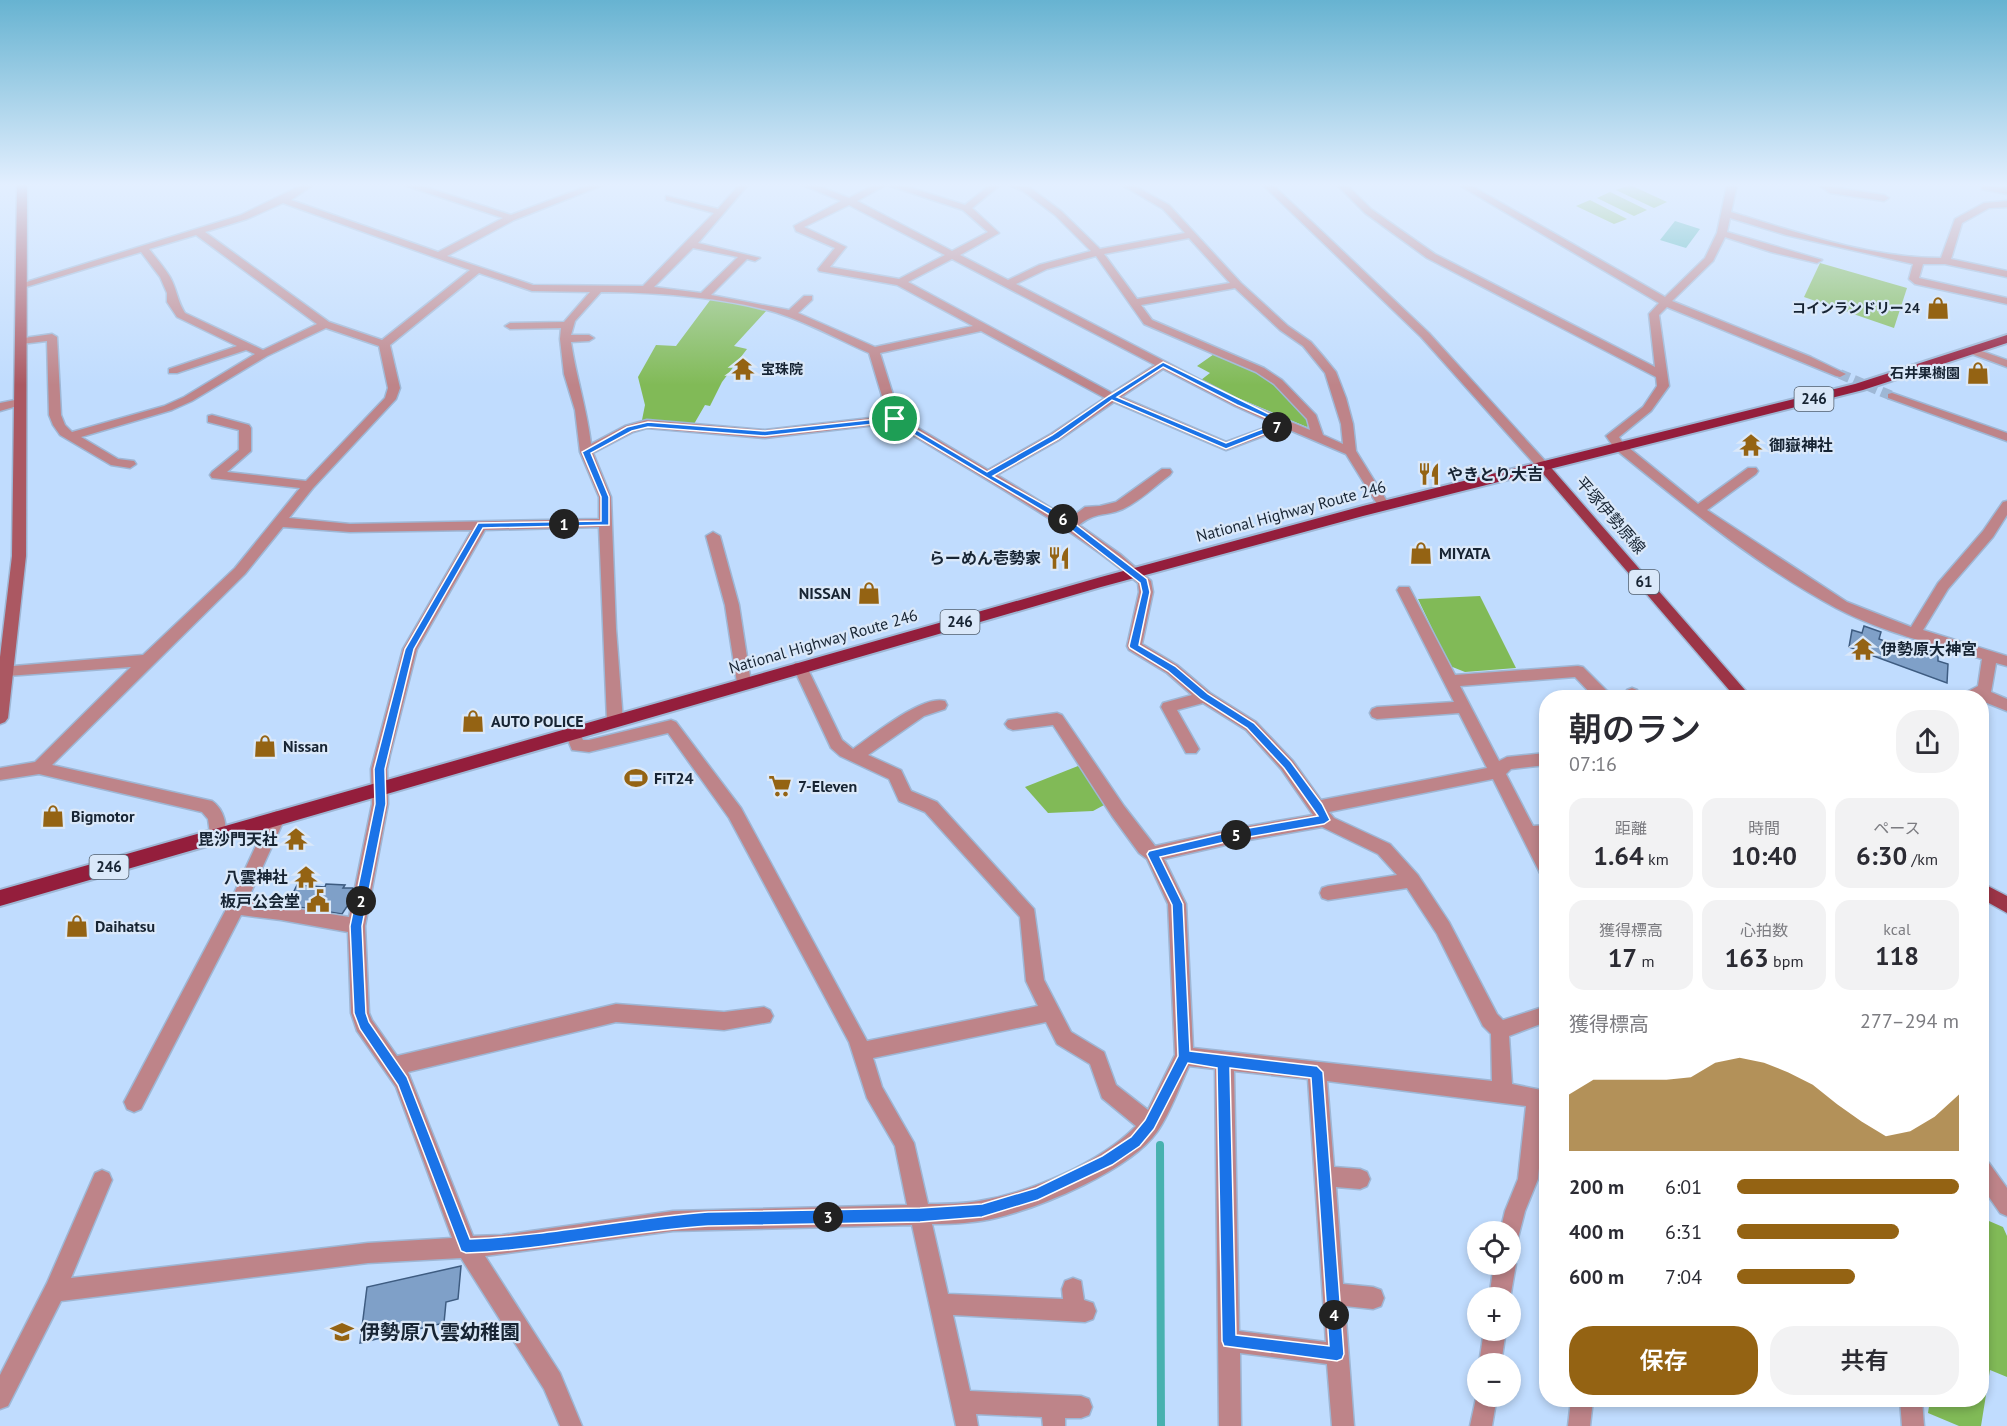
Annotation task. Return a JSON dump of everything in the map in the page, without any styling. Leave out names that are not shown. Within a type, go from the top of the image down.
[{"type":"highway","name":"National Highway Route 246","points":[[0,898],[1134,573],[1384,506],[1858,387],[2007,339]]},
{"type":"main road","points":[[0,718],[19,556],[22,252]]},
{"type":"main road","name":"平塚伊勢原線","points":[[1543,466],[1738,690]]},
{"type":"main road","points":[[1989,894],[2007,905]]},
{"type":"street","points":[[22,285],[131,252]]},
{"type":"street","points":[[146,252],[165,277],[172,292],[171,302],[181,315],[263,354]]},
{"type":"street","points":[[225,252],[325,324],[384,344]]},
{"type":"street","points":[[427,252],[532,288],[646,289],[704,296],[790,314],[874,351],[983,327]]},
{"type":"street","points":[[439,256],[447,252]]},
{"type":"street","points":[[646,289],[684,252]]},
{"type":"street","points":[[704,296],[750,257],[723,252]]},
{"type":"street","points":[[837,252],[823,269],[900,282],[1111,397],[1226,446],[1285,424]]},
{"type":"street","points":[[946,252],[1239,404],[1350,451]]},
{"type":"street","points":[[900,282],[959,252]]},
{"type":"street","points":[[1008,284],[1043,267],[1098,252],[1148,322],[1260,370],[1278,382],[1312,418],[1317,427],[1317,436]]},
{"type":"street","points":[[1206,252],[1237,285],[1284,328],[1307,344],[1330,372],[1347,424],[1350,451],[1384,506]]},
{"type":"street","points":[[1337,252],[1425,335],[1543,466]]},
{"type":"street","points":[[1425,252],[1663,376]]},
{"type":"street","points":[[1577,252],[1668,301],[1678,309],[1840,374]]},
{"type":"street","points":[[1711,252],[1701,270],[1654,314],[1663,386],[1652,404],[1612,436],[1619,446],[1698,510],[1775,563],[1842,605],[1914,633],[2007,661]]},
{"type":"street","points":[[1781,252],[1817,260]]},
{"type":"street","points":[[1865,252],[1919,261],[1945,261],[2007,274]]},
{"type":"street","points":[[1945,261],[1948,252]]},
{"type":"street","points":[[1919,261],[1914,279],[1919,282],[2007,301]]},
{"type":"street","points":[[384,344],[477,270]]},
{"type":"street","points":[[1134,303],[1237,285]]},
{"type":"street","points":[[598,289],[567,325],[565,339],[570,374],[581,411],[586,452],[605,497],[615,721]]},
{"type":"street","points":[[790,314],[808,298]]},
{"type":"street","points":[[71,436],[168,408],[188,399],[263,354],[325,324]]},
{"type":"street","points":[[510,326],[567,325]]},
{"type":"street","points":[[21,341],[52,337],[55,415],[58,425],[71,436],[115,462],[130,464]]},
{"type":"street","points":[[565,339],[589,338]]},
{"type":"street","points":[[39,768],[240,571],[309,485],[390,399],[394,388],[384,344]]},
{"type":"street","points":[[173,371],[245,346]]},
{"type":"street","points":[[874,351],[895,419]]},
{"type":"street","points":[[1973,351],[2007,364]]},
{"type":"street","points":[[987,476],[1055,437],[1163,364]]},
{"type":"street","points":[[1892,396],[2007,437]]},
{"type":"street","points":[[0,407],[20,402]]},
{"type":"street","points":[[586,452],[629,429],[648,424],[765,434],[895,419],[1070,525],[1144,581],[1146,592],[1134,646],[1172,669],[1205,697],[1251,726],[1287,765],[1321,814],[1339,830],[1384,849],[1412,880],[1443,928],[1490,1020],[1500,1030],[1500,1076],[1504,1092]]},
{"type":"street","points":[[219,424],[245,428],[244,452],[211,474],[309,485]]},
{"type":"street","points":[[1698,510],[1752,471]]},
{"type":"street","points":[[1070,525],[1090,510],[1099,512],[1113,510],[1166,472]]},
{"type":"street","points":[[1914,633],[1943,586],[1988,534],[2007,505]]},
{"type":"street","points":[[280,522],[350,528],[606,524]]},
{"type":"street","points":[[481,525],[410,649],[382,755],[378,822],[356,926],[360,1013],[364,1025],[403,1081],[466,1246],[552,1381],[571,1426]]},
{"type":"street","points":[[713,536],[732,605],[744,683]]},
{"type":"street","points":[[1404,590],[1539,854]]},
{"type":"street","points":[[1983,690],[1990,656]]},
{"type":"street","points":[[7,671],[147,660]]},
{"type":"street","points":[[800,667],[836,744],[845,752],[867,764],[895,775],[905,796],[931,807],[1028,914],[1035,981],[1064,1038],[1097,1058],[1109,1091],[1150,1125]]},
{"type":"street","points":[[1450,681],[1578,671],[1598,690]]},
{"type":"street","points":[[1191,749],[1168,707],[1205,697]]},
{"type":"street","points":[[1989,700],[2007,705]]},
{"type":"street","points":[[855,756],[920,712],[940,705]]},
{"type":"street","points":[[1377,713],[1463,707]]},
{"type":"street","points":[[55,1291],[368,1253],[502,1245],[674,1221],[920,1215],[982,1211],[1038,1194],[1107,1161],[1135,1142],[1150,1125],[1184,1056],[1177,904],[1153,854],[1145,848],[1118,811],[1057,719],[1013,724]]},
{"type":"street","points":[[573,733],[577,746],[589,746],[671,726],[735,813],[857,1039],[874,1091],[904,1143],[967,1426]]},
{"type":"street","points":[[1153,854],[1243,834],[1409,791],[1497,772],[1507,763],[1539,760]]},
{"type":"street","points":[[0,774],[39,768],[206,806],[213,810],[217,817],[217,836]]},
{"type":"street","points":[[134,1102],[236,907],[277,818]]},
{"type":"street","points":[[1528,833],[1539,832]]},
{"type":"street","points":[[1328,892],[1412,880]]},
{"type":"street","points":[[236,907],[281,912],[356,926]]},
{"type":"street","points":[[861,1051],[1051,1012]]},
{"type":"street","points":[[393,1066],[616,1013],[724,1021],[764,1016]]},
{"type":"street","points":[[1500,1030],[1539,1016]]},
{"type":"street","points":[[1184,1056],[1504,1092],[1539,1099]]},
{"type":"street","points":[[1224,1062],[1230,1426]]},
{"type":"street","points":[[1317,1072],[1343,1426]]},
{"type":"street","points":[[1513,1221],[1528,1179],[1539,1111]]},
{"type":"street","points":[[1324,1176],[1360,1179]]},
{"type":"street","points":[[0,1398],[55,1291],[102,1180]]},
{"type":"street","points":[[1989,1180],[2007,1207]]},
{"type":"street","points":[[1989,1198],[2007,1207]]},
{"type":"street","points":[[940,1304],[1079,1311],[1073,1289]]},
{"type":"street","points":[[1333,1294],[1372,1298]]},
{"type":"street","points":[[1229,1341],[1337,1354]]},
{"type":"street","points":[[963,1402],[1054,1416],[1081,1407]]},
{"type":"street","points":[[1481,1426],[1484,1407]]},
{"type":"street","points":[[1579,1426],[1581,1407]]},
{"type":"street","points":[[1912,1407],[1913,1426]]},
{"type":"green space","points":[[1820,263],[1907,288],[1894,328],[1804,297]]},
{"type":"green space","points":[[711,299],[767,310],[734,346],[747,349],[722,382],[710,406],[705,405],[694,424],[642,420],[645,405],[638,377],[656,345],[676,346]]},
{"type":"green space","points":[[1217,352],[1245,366],[1280,390],[1311,424],[1307,427],[1201,380],[1210,373],[1197,366]]},
{"type":"green space","points":[[1480,596],[1516,668],[1465,672],[1450,666],[1418,599]]},
{"type":"green space","points":[[1078,766],[1094,784],[1106,804],[1093,811],[1048,813],[1025,787]]},
{"type":"green space","points":[[1989,1221],[2003,1227],[2007,1236],[2007,1377],[1990,1370],[1989,1376]]},
{"type":"green space","points":[[1929,1407],[1984,1407],[1981,1426],[1959,1426],[1928,1413]]},
{"type":"building","points":[[1864,626],[1881,632],[1879,639],[1918,653],[1919,646],[1938,653],[1938,661],[1948,664],[1947,683],[1849,647],[1852,630],[1862,633]]},
{"type":"building","name":"板戸公会堂","points":[[326,884],[353,888],[350,902],[342,914],[287,905],[297,885],[325,887]]},
{"type":"building","points":[[461,1266],[458,1299],[446,1302],[444,1323],[360,1343],[367,1287]]},
{"type":"waterway","points":[[1160,1145],[1161,1426]]},
{"type":"tunnel","points":[[1840,374],[1892,396]]},
{"type":"place","name":"コインランドリー24","points":[[1938,308]]},
{"type":"place","name":"宝珠院","points":[[743,369]]},
{"type":"place","name":"石井果樹園","points":[[1978,373]]},
{"type":"place","name":"御嶽神社","points":[[1751,445]]},
{"type":"place","name":"やきとり大吉","points":[[1429,474]]},
{"type":"place","name":"MIYATA","points":[[1421,553]]},
{"type":"place","name":"らーめん壱勢家","points":[[1059,558]]},
{"type":"place","name":"NISSAN","points":[[869,593]]},
{"type":"place","name":"伊勢原大神宮","points":[[1863,649]]},
{"type":"place","name":"AUTO POLICE","points":[[473,721]]},
{"type":"place","name":"Nissan","points":[[265,746]]},
{"type":"place","name":"FiT24","points":[[636,778]]},
{"type":"place","name":"7-Eleven","points":[[780,786]]},
{"type":"place","name":"Bigmotor","points":[[53,816]]},
{"type":"place","name":"毘沙門天社","points":[[296,839]]},
{"type":"place","name":"八雲神社","points":[[306,877]]},
{"type":"place","name":"板戸公会堂","points":[[318,901]]},
{"type":"place","name":"Daihatsu","points":[[77,926]]},
{"type":"place","name":"伊勢原八雲幼稚園","points":[[342,1332]]},
{"type":"route","points":[[895,419],[765,434],[648,424],[629,429],[586,452],[605,497],[606,524],[481,525],[410,649],[382,755],[378,822],[356,926],[360,1013],[364,1025],[403,1081],[466,1246],[502,1245],[674,1221],[920,1215],[982,1211],[1038,1194],[1107,1161],[1135,1142],[1150,1125],[1184,1056],[1317,1072],[1337,1354],[1229,1341],[1224,1062],[1184,1056],[1177,904],[1153,854],[1243,834],[1324,820],[1318,807],[1287,765],[1251,726],[1205,697],[1172,669],[1134,646],[1146,592],[1144,581],[1063,519],[987,476],[1055,437],[1111,397],[1226,446],[1285,424],[1239,404],[1163,364],[1111,397],[1055,437],[996,471],[987,476],[895,419]]}]
